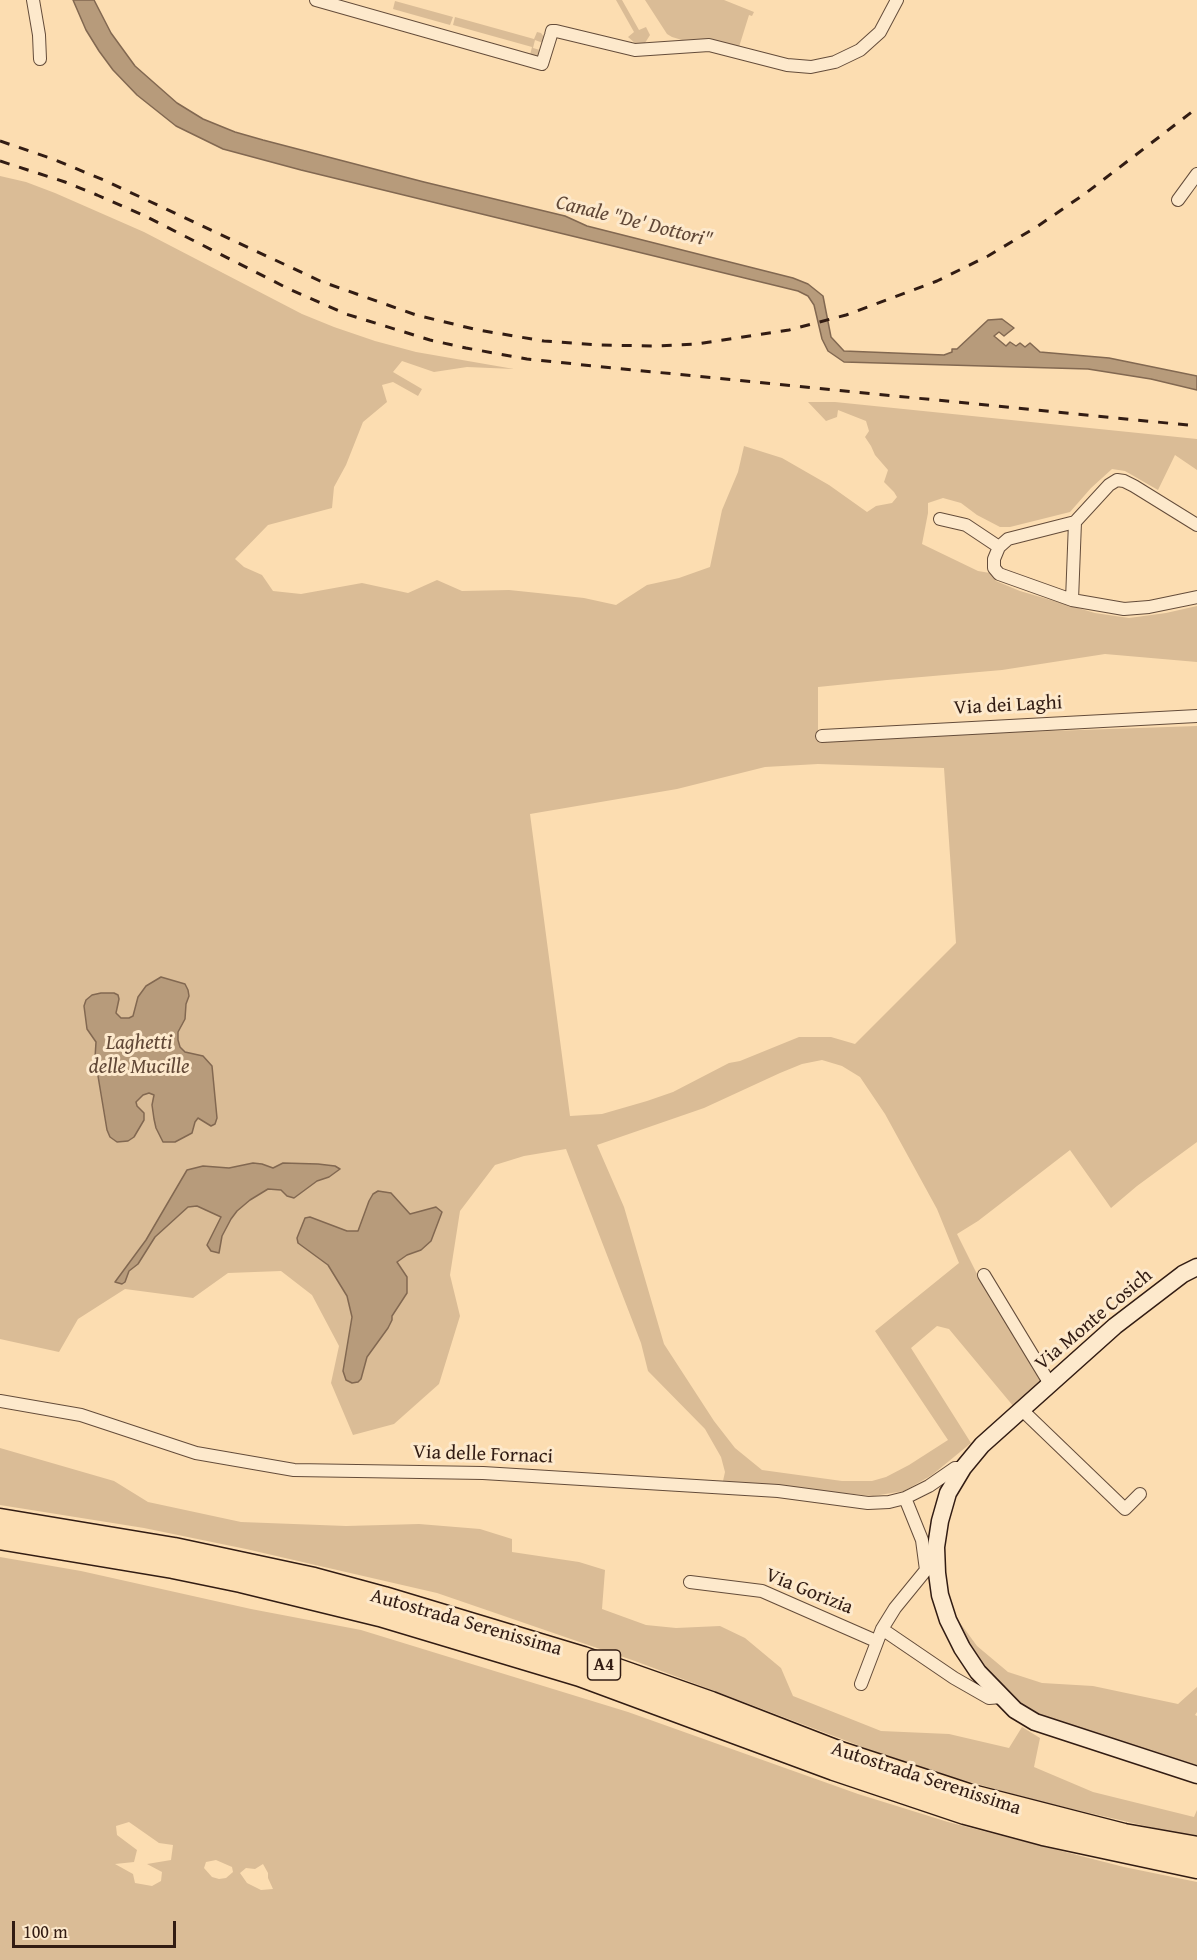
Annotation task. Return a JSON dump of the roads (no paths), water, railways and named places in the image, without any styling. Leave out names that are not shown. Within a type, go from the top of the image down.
[{"type":"highway","name":"Autostrada Serenissima","points":[[0,1520],[174,1549],[291,1574],[384,1598],[583,1658],[711,1703],[840,1753],[958,1792],[1080,1824],[1197,1848]]},
{"type":"highway","name":"Autostrada Serenissima","points":[[0,1538],[173,1567],[380,1615],[580,1675],[834,1769],[954,1810],[1066,1839],[1197,1867]]},
{"type":"street","points":[[33,0],[39,35],[40,59]]},
{"type":"street","points":[[316,0],[542,64],[552,31],[556,31],[635,50],[710,45],[788,65],[811,67],[835,62],[861,50],[880,32],[897,0]]},
{"type":"street","points":[[1178,200],[1197,174]]},
{"type":"street","points":[[1197,525],[1134,486],[1117,480],[1101,493],[1075,522],[1008,539],[999,546],[994,559],[994,568],[999,574],[1072,600],[1124,609],[1149,607],[1197,597]]},
{"type":"street","points":[[940,519],[966,525],[999,546]]},
{"type":"street","points":[[1072,600],[1075,522]]},
{"type":"street","name":"Via dei Laghi","points":[[822,736],[1197,716]]},
{"type":"street","name":"Via Monte Cosich","points":[[1197,1267],[1183,1274],[1115,1326],[982,1445],[963,1468],[948,1493],[940,1521],[936,1548],[940,1595],[948,1620],[962,1648],[978,1672],[1016,1710],[1035,1722],[1197,1775]]},
{"type":"street","points":[[984,1275],[1050,1384]]},
{"type":"street","name":"Via delle Fornaci","points":[[0,1401],[81,1415],[196,1453],[294,1470],[483,1473],[778,1491],[868,1503],[889,1502],[905,1498],[929,1486],[955,1468],[963,1468]]},
{"type":"street","points":[[1021,1409],[1125,1509],[1140,1494]]},
{"type":"street","points":[[861,1684],[879,1635],[895,1608],[926,1570],[922,1540],[905,1498]]},
{"type":"street","name":"Via Gorizia","points":[[690,1582],[762,1591],[879,1635],[989,1698],[1002,1697]]},
{"type":"water","points":[[73,0],[94,0],[111,33],[135,66],[177,103],[203,119],[263,140],[565,216],[587,226],[793,278],[808,284],[823,296],[831,337],[844,351],[944,355],[952,352],[952,349],[957,349],[988,320],[1002,319],[1014,328],[1004,336],[999,332],[994,336],[1006,346],[1010,342],[1016,346],[1020,343],[1025,347],[1030,343],[1040,352],[1109,358],[1197,376],[1197,390],[1151,379],[1088,369],[844,362],[828,351],[822,339],[814,305],[808,296],[798,291],[223,149],[176,126],[137,95],[113,70],[99,51],[86,30]]},
{"type":"water","name":"Laghetti delle Mucille","points":[[161,977],[185,984],[188,990],[185,1019],[178,1032],[178,1040],[185,1052],[203,1056],[212,1066],[217,1118],[215,1124],[211,1126],[198,1118],[192,1133],[175,1142],[163,1142],[154,1119],[152,1105],[154,1095],[149,1093],[136,1102],[144,1113],[144,1120],[134,1137],[128,1141],[117,1142],[110,1137],[107,1130],[95,1058],[96,1042],[87,1029],[84,1006],[86,1000],[92,995],[114,993],[119,999],[116,1013],[121,1018],[129,1018],[133,1016],[138,997],[146,986]]},
{"type":"water","points":[[253,1163],[273,1168],[283,1163],[318,1164],[335,1166],[340,1169],[329,1177],[317,1181],[294,1198],[287,1196],[281,1190],[268,1189],[250,1200],[231,1219],[222,1236],[219,1253],[211,1251],[207,1245],[221,1217],[197,1206],[188,1207],[155,1237],[138,1264],[129,1271],[125,1282],[122,1284],[115,1282],[146,1240],[187,1170],[203,1166],[229,1168]]},
{"type":"water","points":[[378,1191],[391,1193],[410,1214],[436,1207],[442,1212],[431,1241],[421,1250],[397,1262],[407,1277],[407,1293],[392,1316],[388,1328],[367,1357],[361,1379],[352,1383],[346,1380],[343,1371],[352,1317],[347,1296],[328,1265],[298,1243],[297,1238],[305,1218],[310,1217],[347,1231],[358,1231],[369,1201]]},
{"type":"railway","points":[[0,141],[53,159],[106,181],[320,281],[416,315],[478,330],[544,341],[655,346],[697,344],[789,330],[846,315],[937,281],[988,256],[1038,226],[1086,193],[1197,108]]},
{"type":"railway","points":[[0,161],[65,182],[145,216],[289,289],[346,314],[430,340],[466,348],[527,359],[1197,426]]},
{"type":"water label","name":"Canale \"De' Dottori\"","points":[[634,222]]}]
